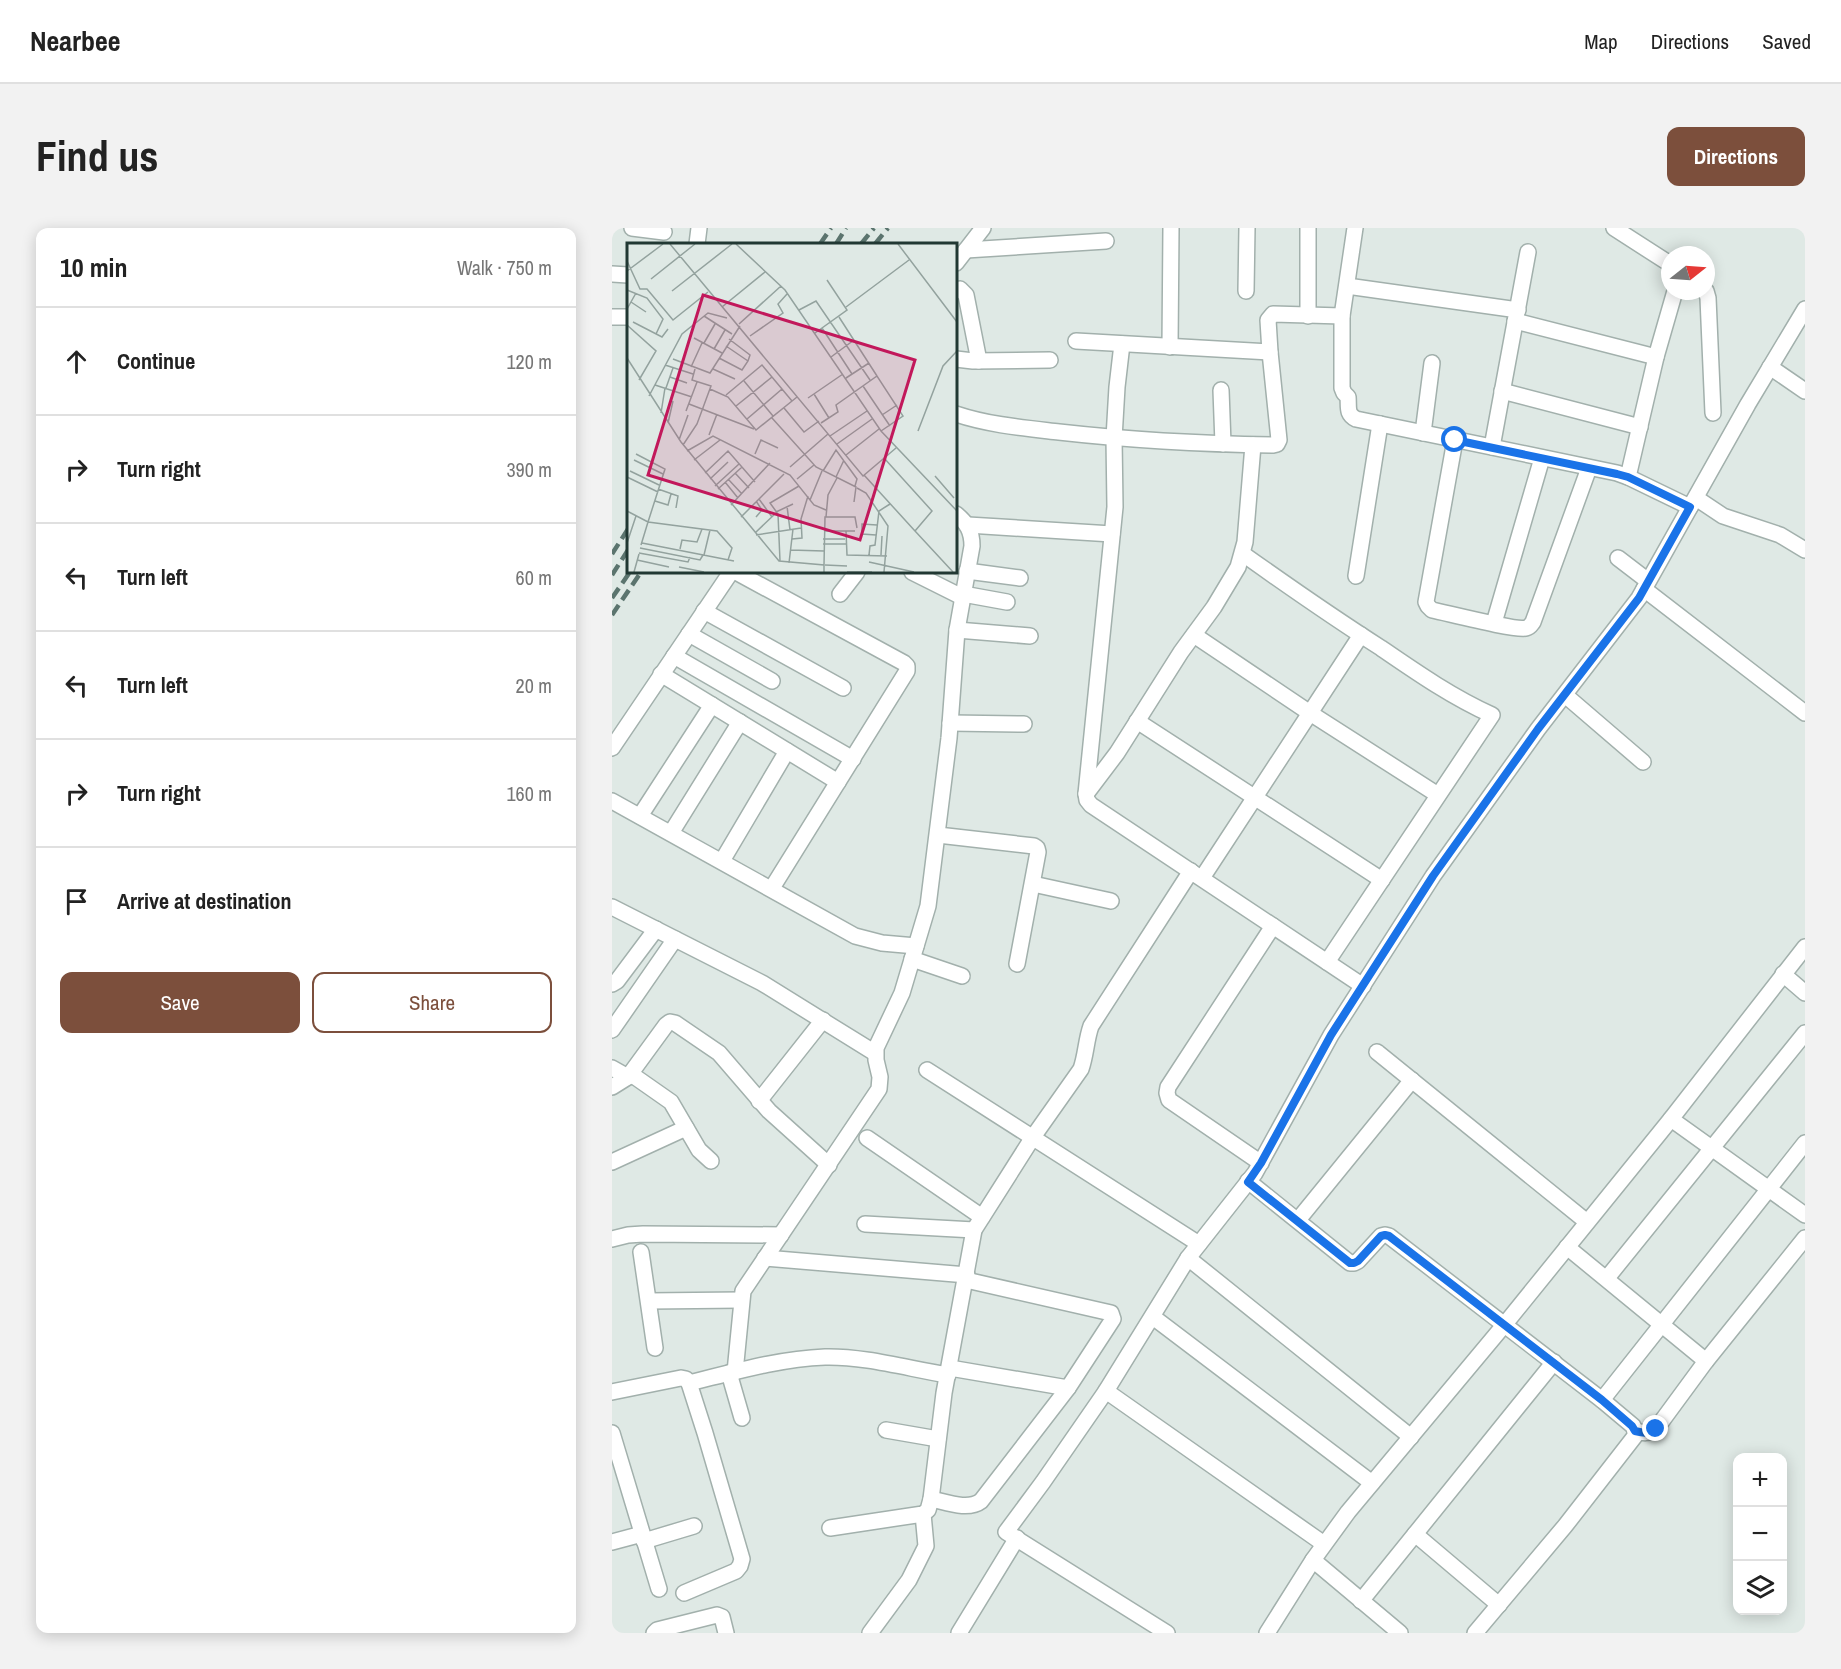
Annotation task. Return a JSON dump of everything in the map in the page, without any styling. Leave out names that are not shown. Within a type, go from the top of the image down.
[{"type":"street","points":[[632,228],[664,235]]},
{"type":"street","points":[[697,243],[699,228]]},
{"type":"street","points":[[957,262],[983,228]]},
{"type":"street","points":[[1170,346],[1171,228]]},
{"type":"street","points":[[1246,291],[1247,228]]},
{"type":"street","points":[[1308,228],[1308,316]]},
{"type":"street","points":[[1355,228],[1342,316],[1342,388],[1348,397],[1348,411],[1351,416],[1356,419],[1628,477],[1723,516],[1780,534],[1805,550]]},
{"type":"street","points":[[1614,228],[1661,258]]},
{"type":"street","points":[[966,250],[1106,241]]},
{"type":"street","points":[[1492,447],[1528,252]]},
{"type":"street","points":[[612,274],[627,275]]},
{"type":"street","points":[[1347,286],[1516,315],[1656,357]]},
{"type":"street","points":[[957,290],[960,289],[966,295],[979,361]]},
{"type":"street","points":[[1628,477],[1656,357],[1672,300]]},
{"type":"street","points":[[1708,300],[1713,413]]},
{"type":"street","points":[[1160,1631],[1006,1532],[1106,1391],[1188,1258],[1261,1163],[1331,1035],[1433,876],[1646,585],[1805,309]]},
{"type":"street","points":[[957,414],[1015,427],[1114,438],[1223,444],[1277,444],[1279,440],[1268,320],[1270,316],[1273,314],[1342,316]]},
{"type":"street","points":[[1076,341],[1270,352]]},
{"type":"street","points":[[1122,344],[1114,438],[1116,497],[1086,794],[1088,800],[1091,805],[1363,986]]},
{"type":"street","points":[[957,359],[1050,360]]},
{"type":"street","points":[[1423,433],[1432,363]]},
{"type":"street","points":[[1770,367],[1805,391]]},
{"type":"street","points":[[1221,390],[1223,444]]},
{"type":"street","points":[[1502,391],[1640,427]]},
{"type":"street","points":[[1356,576],[1380,424]]},
{"type":"street","points":[[1455,440],[1426,602],[1432,610],[1494,623],[1524,629],[1533,622],[1589,468]]},
{"type":"street","points":[[1086,794],[1117,753],[1225,589],[1243,554],[1253,445]]},
{"type":"street","points":[[1494,623],[1542,458]]},
{"type":"street","points":[[742,1418],[732,1372],[743,1291],[879,1089],[880,1077],[875,1053],[902,993],[928,906],[950,723],[957,630],[972,546],[968,525],[957,515]]},
{"type":"street","points":[[968,525],[1112,534]]},
{"type":"street","points":[[1243,554],[1419,674],[1492,715],[1327,962]]},
{"type":"street","points":[[1618,558],[1646,585],[1805,713]]},
{"type":"street","points":[[967,571],[1020,578]]},
{"type":"street","points":[[612,748],[730,573]]},
{"type":"street","points":[[738,573],[907,666],[907,671],[772,888]]},
{"type":"street","points":[[840,594],[856,573]]},
{"type":"street","points":[[914,573],[963,596],[1007,602]]},
{"type":"street","points":[[704,611],[843,688]]},
{"type":"street","points":[[957,630],[1030,636]]},
{"type":"street","points":[[689,634],[772,681]]},
{"type":"street","points":[[1194,635],[1438,795]]},
{"type":"street","points":[[830,1528],[923,1514],[928,1510],[949,1371],[978,1223],[1033,1137],[1081,1069],[1085,1060],[1087,1037],[1091,1026],[1196,875],[1255,796],[1361,635]]},
{"type":"street","points":[[674,656],[853,759]]},
{"type":"street","points":[[662,674],[838,782]]},
{"type":"street","points":[[1565,695],[1643,762]]},
{"type":"street","points":[[640,816],[712,705]]},
{"type":"street","points":[[672,833],[740,722]]},
{"type":"street","points":[[1137,722],[1382,880]]},
{"type":"street","points":[[950,723],[1024,724]]},
{"type":"street","points":[[722,861],[788,751]]},
{"type":"street","points":[[612,801],[855,936],[914,952],[962,976]]},
{"type":"street","points":[[938,835],[1037,848],[1017,964]]},
{"type":"street","points":[[1032,884],[1111,901]]},
{"type":"street","points":[[612,907],[762,983],[875,1053]]},
{"type":"street","points":[[1261,1163],[1169,1100],[1167,1093],[1168,1087],[1273,926]]},
{"type":"street","points":[[612,984],[617,981],[656,929]]},
{"type":"street","points":[[612,1030],[675,939]]},
{"type":"street","points":[[1267,1633],[1324,1544],[1671,1119],[1805,947]]},
{"type":"street","points":[[1783,974],[1805,993]]},
{"type":"street","points":[[759,1101],[823,1020]]},
{"type":"street","points":[[612,1088],[629,1075],[666,1025],[670,1022],[675,1023],[718,1053],[759,1101],[829,1165]]},
{"type":"street","points":[[1606,1278],[1805,1033]]},
{"type":"street","points":[[1377,1052],[1587,1222]]},
{"type":"street","points":[[612,1068],[629,1075],[671,1102],[699,1150],[711,1161]]},
{"type":"street","points":[[927,1070],[1199,1244]]},
{"type":"street","points":[[1298,1220],[1412,1080]]},
{"type":"street","points":[[1671,1119],[1805,1215]]},
{"type":"street","points":[[612,1161],[686,1128]]},
{"type":"street","points":[[867,1138],[978,1223]]},
{"type":"street","points":[[1602,1400],[1805,1143]]},
{"type":"street","points":[[1248,1182],[1350,1263],[1358,1261],[1381,1236],[1389,1236],[1602,1400],[1635,1431],[1635,1436],[1565,1526],[1476,1633]]},
{"type":"street","points":[[865,1224],[978,1223]]},
{"type":"street","points":[[612,1239],[643,1234],[781,1235]]},
{"type":"street","points":[[1635,1431],[1646,1433],[1656,1429],[1706,1361],[1805,1238]]},
{"type":"street","points":[[1567,1247],[1706,1361]]},
{"type":"street","points":[[641,1252],[655,1348]]},
{"type":"street","points":[[765,1258],[966,1277],[1111,1313],[1113,1319],[1068,1388],[976,1504],[966,1506],[931,1500]]},
{"type":"street","points":[[1188,1258],[1411,1437]]},
{"type":"street","points":[[649,1301],[741,1300]]},
{"type":"street","points":[[1153,1317],[1372,1483]]},
{"type":"street","points":[[689,1383],[782,1360],[827,1357],[849,1358],[1068,1388]]},
{"type":"street","points":[[1361,1601],[1554,1362]]},
{"type":"street","points":[[612,1392],[681,1378],[686,1379],[689,1383],[742,1559],[736,1571],[684,1593]]},
{"type":"street","points":[[1106,1391],[1324,1544]]},
{"type":"street","points":[[886,1430],[939,1438]]},
{"type":"street","points":[[612,1433],[659,1588]]},
{"type":"street","points":[[870,1633],[909,1580],[926,1546],[923,1514]]},
{"type":"street","points":[[612,1542],[694,1526]]},
{"type":"street","points":[[1415,1534],[1499,1605]]},
{"type":"street","points":[[959,1633],[1017,1538]]},
{"type":"street","points":[[1313,1560],[1400,1633]]},
{"type":"street","points":[[654,1633],[657,1630],[717,1615],[724,1621],[726,1633]]},
{"type":"railway","points":[[821,243],[831,228]]},
{"type":"railway","points":[[837,243],[846,228]]},
{"type":"railway","points":[[862,243],[874,228]]},
{"type":"railway","points":[[876,243],[888,228]]},
{"type":"railway","points":[[612,554],[627,531]]},
{"type":"railway","points":[[612,575],[627,552]]},
{"type":"railway","points":[[612,598],[629,573]]},
{"type":"railway","points":[[612,615],[640,573]]},
{"type":"route","points":[[1455,440],[1628,477],[1690,507],[1639,598],[1538,729],[1433,876],[1331,1035],[1261,1163],[1248,1182],[1350,1263],[1358,1261],[1381,1236],[1389,1236],[1602,1400],[1635,1431],[1646,1433],[1656,1429]]}]
